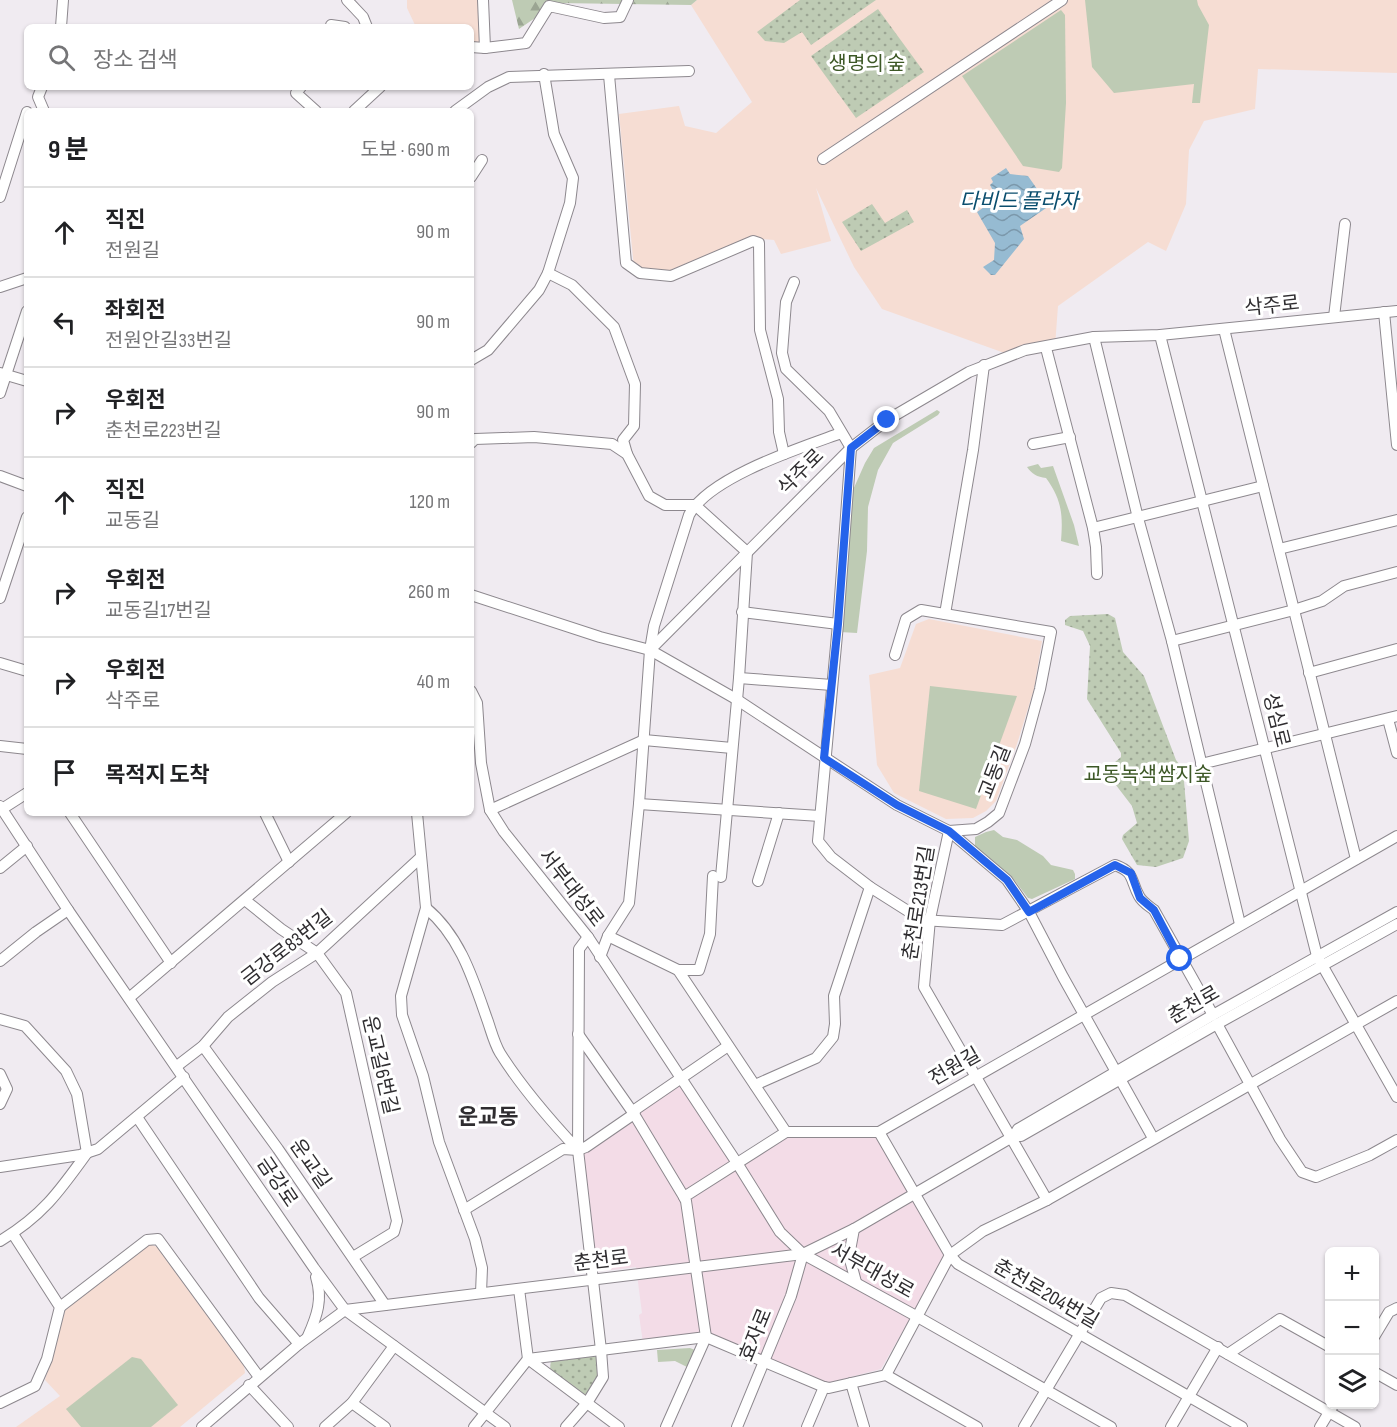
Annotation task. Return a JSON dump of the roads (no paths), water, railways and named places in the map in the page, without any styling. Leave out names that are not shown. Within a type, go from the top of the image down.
[{"type":"street","points":[[61,24],[63,0]]},
{"type":"street","points":[[347,0],[361,21]]},
{"type":"street","points":[[483,0],[485,48]]},
{"type":"street","points":[[474,47],[526,43],[549,6],[604,18],[620,17],[628,0]]},
{"type":"street","points":[[823,159],[1062,0]]},
{"type":"street","points":[[459,108],[488,87],[509,77],[544,74],[609,75],[689,72]]},
{"type":"street","points":[[474,358],[488,350],[539,291],[548,273],[570,203],[573,178],[554,134],[544,74]]},
{"type":"street","points":[[609,75],[626,263],[640,273],[671,276],[753,241],[759,243],[760,330],[778,399],[779,432],[784,454]]},
{"type":"street","points":[[298,90],[296,93],[313,108]]},
{"type":"street","points":[[357,108],[377,90]]},
{"type":"street","points":[[40,92],[43,108]]},
{"type":"street","points":[[28,108],[40,92]]},
{"type":"street","points":[[0,197],[24,121]]},
{"type":"street","points":[[474,172],[482,160]]},
{"type":"street","points":[[1334,317],[1345,224]]},
{"type":"street","points":[[548,273],[572,285],[615,327],[635,384],[634,426],[623,440],[627,454],[649,496],[665,505],[695,504],[747,552],[726,809],[710,934],[699,970],[678,970],[608,936]]},
{"type":"street","points":[[0,287],[24,279]]},
{"type":"street","points":[[794,282],[786,302],[782,353],[786,369],[829,411],[851,448],[818,841],[831,857],[870,887],[922,920],[1002,925],[1115,865],[1131,873],[1140,898],[1154,910],[1280,1139],[1302,1172],[1316,1178],[1370,1155],[1397,1140]]},
{"type":"street","name":"삭주로","points":[[650,650],[851,448],[887,420],[984,365],[1025,350],[1046,348],[1094,337],[1160,335],[1397,311]]},
{"type":"street","points":[[1384,312],[1393,367],[1397,445]]},
{"type":"street","points":[[0,393],[3,374],[24,319]]},
{"type":"street","points":[[1224,329],[1356,859]]},
{"type":"street","name":"성심로","points":[[1160,335],[1319,961],[1397,1097]]},
{"type":"street","points":[[1094,337],[1138,518],[1172,641],[1240,924]]},
{"type":"street","points":[[1046,348],[1093,528],[1097,574]]},
{"type":"street","points":[[945,614],[973,450],[984,365]]},
{"type":"street","points":[[3,374],[24,380]]},
{"type":"street","points":[[600,957],[608,936],[629,903],[650,650],[654,626],[689,516],[695,504],[731,478],[841,432]]},
{"type":"street","points":[[474,440],[534,437],[612,444],[627,454]]},
{"type":"street","points":[[1033,444],[1070,437]]},
{"type":"street","points":[[0,476],[24,485]]},
{"type":"street","points":[[1093,528],[1263,486]]},
{"type":"street","points":[[1279,549],[1397,520]]},
{"type":"street","points":[[0,598],[24,526]]},
{"type":"street","points":[[1172,641],[1293,610],[1322,601],[1344,586],[1397,572]]},
{"type":"street","points":[[474,596],[600,638],[650,650],[736,699],[897,805],[949,831],[1007,880],[1029,912],[1153,1138]]},
{"type":"street","name":"교동길","points":[[895,655],[906,619],[921,610],[1051,632],[1040,689],[1025,744],[999,813],[976,829],[949,831]]},
{"type":"street","points":[[742,612],[838,624]]},
{"type":"street","points":[[1309,673],[1397,649]]},
{"type":"street","points":[[0,663],[24,670]]},
{"type":"street","points":[[738,678],[832,685]]},
{"type":"street","name":"서부대성로","points":[[474,697],[477,703],[476,764],[490,810],[504,832],[588,937],[780,1232],[803,1254],[1111,1427]]},
{"type":"street","points":[[1201,764],[1393,717],[1397,753]]},
{"type":"street","points":[[490,810],[644,740],[732,748]]},
{"type":"street","points":[[0,746],[24,749]]},
{"type":"street","points":[[1,808],[24,795]]},
{"type":"street","points":[[639,804],[820,816]]},
{"type":"street","name":"금강로","points":[[1,808],[68,910],[345,1310],[505,1427]]},
{"type":"street","points":[[758,881],[779,813]]},
{"type":"street","points":[[72,816],[171,963]]},
{"type":"street","points":[[266,816],[289,862]]},
{"type":"street","points":[[129,998],[343,816]]},
{"type":"street","points":[[417,816],[426,908],[401,996],[402,1015],[423,1076],[439,1142],[475,1239],[482,1268],[481,1293]]},
{"type":"street","name":"춘천로213번길","points":[[949,831],[930,919],[924,987],[1047,1200]]},
{"type":"street","name":"전원길","points":[[879,1132],[1397,836]]},
{"type":"street","points":[[0,868],[27,846]]},
{"type":"street","name":"금강로83번길","points":[[177,1066],[203,1046],[228,1017],[272,982],[316,953],[420,858]]},
{"type":"street","points":[[755,1086],[816,1058],[833,1037],[834,996],[870,887]]},
{"type":"street","name":"운교길6번길","points":[[245,900],[316,953],[346,993],[397,1221],[394,1232],[353,1257]]},
{"type":"street","points":[[426,908],[453,938],[469,968],[499,1051],[549,1118],[578,1150]]},
{"type":"street","points":[[0,961],[68,910]]},
{"type":"street","name":"춘천로","points":[[202,1427],[249,1385],[345,1310],[803,1254],[854,1229],[1012,1137],[1018,1129],[1119,1076],[1319,961],[1397,912]]},
{"type":"street","name":"춘천로","points":[[1319,961],[1397,924]]},
{"type":"street","points":[[566,1427],[587,1403],[603,1377],[602,1350],[578,1150],[579,949],[588,937]]},
{"type":"street","points":[[678,970],[786,1132]]},
{"type":"street","points":[[886,1375],[950,1255],[982,1231],[1047,1200],[1397,1000]]},
{"type":"street","points":[[0,1018],[25,1026],[66,1071],[77,1094],[87,1153],[44,1210],[0,1241]]},
{"type":"street","points":[[578,1034],[634,1114],[686,1201],[705,1337],[666,1427]]},
{"type":"street","name":"운교길","points":[[203,1046],[385,1305]]},
{"type":"street","points":[[464,1210],[563,1149],[578,1150],[586,1147],[634,1114],[636,1109],[728,1046]]},
{"type":"street","points":[[1386,1077],[1397,1070]]},
{"type":"street","points":[[0,1074],[7,1089],[0,1104]]},
{"type":"street","points":[[0,1167],[87,1153],[98,1149],[184,1077]]},
{"type":"street","points":[[136,1117],[259,1298],[303,1341],[317,1316],[321,1299],[314,1268]]},
{"type":"street","points":[[684,1197],[786,1132],[879,1132]]},
{"type":"street","name":"춘천로204번길","points":[[879,1132],[950,1255],[958,1264],[1242,1427]]},
{"type":"street","points":[[854,1229],[849,1256],[856,1282]]},
{"type":"street","points":[[13,1234],[60,1307]]},
{"type":"street","points":[[0,1402],[35,1386],[47,1359],[60,1307],[147,1240],[158,1239],[259,1377]]},
{"type":"street","name":"효자로","points":[[737,1427],[791,1296],[803,1254]]},
{"type":"street","points":[[519,1288],[528,1359],[619,1427]]},
{"type":"street","points":[[1024,1427],[1101,1298],[1112,1293],[1125,1295],[1228,1354],[1325,1404]]},
{"type":"street","points":[[1379,1328],[1389,1312],[1397,1308]]},
{"type":"street","points":[[1228,1354],[1280,1319],[1325,1345]]},
{"type":"street","points":[[474,1427],[528,1359],[705,1337],[824,1387],[829,1388],[886,1375],[977,1427]]},
{"type":"street","points":[[325,1427],[352,1403],[394,1346]]},
{"type":"street","points":[[1171,1427],[1218,1347]]},
{"type":"street","points":[[1379,1375],[1397,1385]]},
{"type":"street","points":[[851,1383],[864,1427]]},
{"type":"street","points":[[249,1385],[288,1427]]},
{"type":"street","points":[[807,1427],[824,1387]]},
{"type":"street","points":[[352,1403],[384,1427]]},
{"type":"street","points":[[1320,1427],[1331,1409]]},
{"type":"street","points":[[1333,1409],[1355,1427]]},
{"type":"water","name":"다비드 플라자","points":[[1006,168],[1010,174],[1028,176],[1049,206],[1020,226],[1024,239],[995,275],[991,275],[983,267],[994,260],[995,243],[977,212],[997,198],[990,185],[993,182],[991,178]]},
{"type":"district","name":"운교동","points":[[488,1117]]},
{"type":"park label","name":"생명의 숲","points":[[867,64]]},
{"type":"park label","name":"교동녹색쌈지숲","points":[[1148,775]]}]
